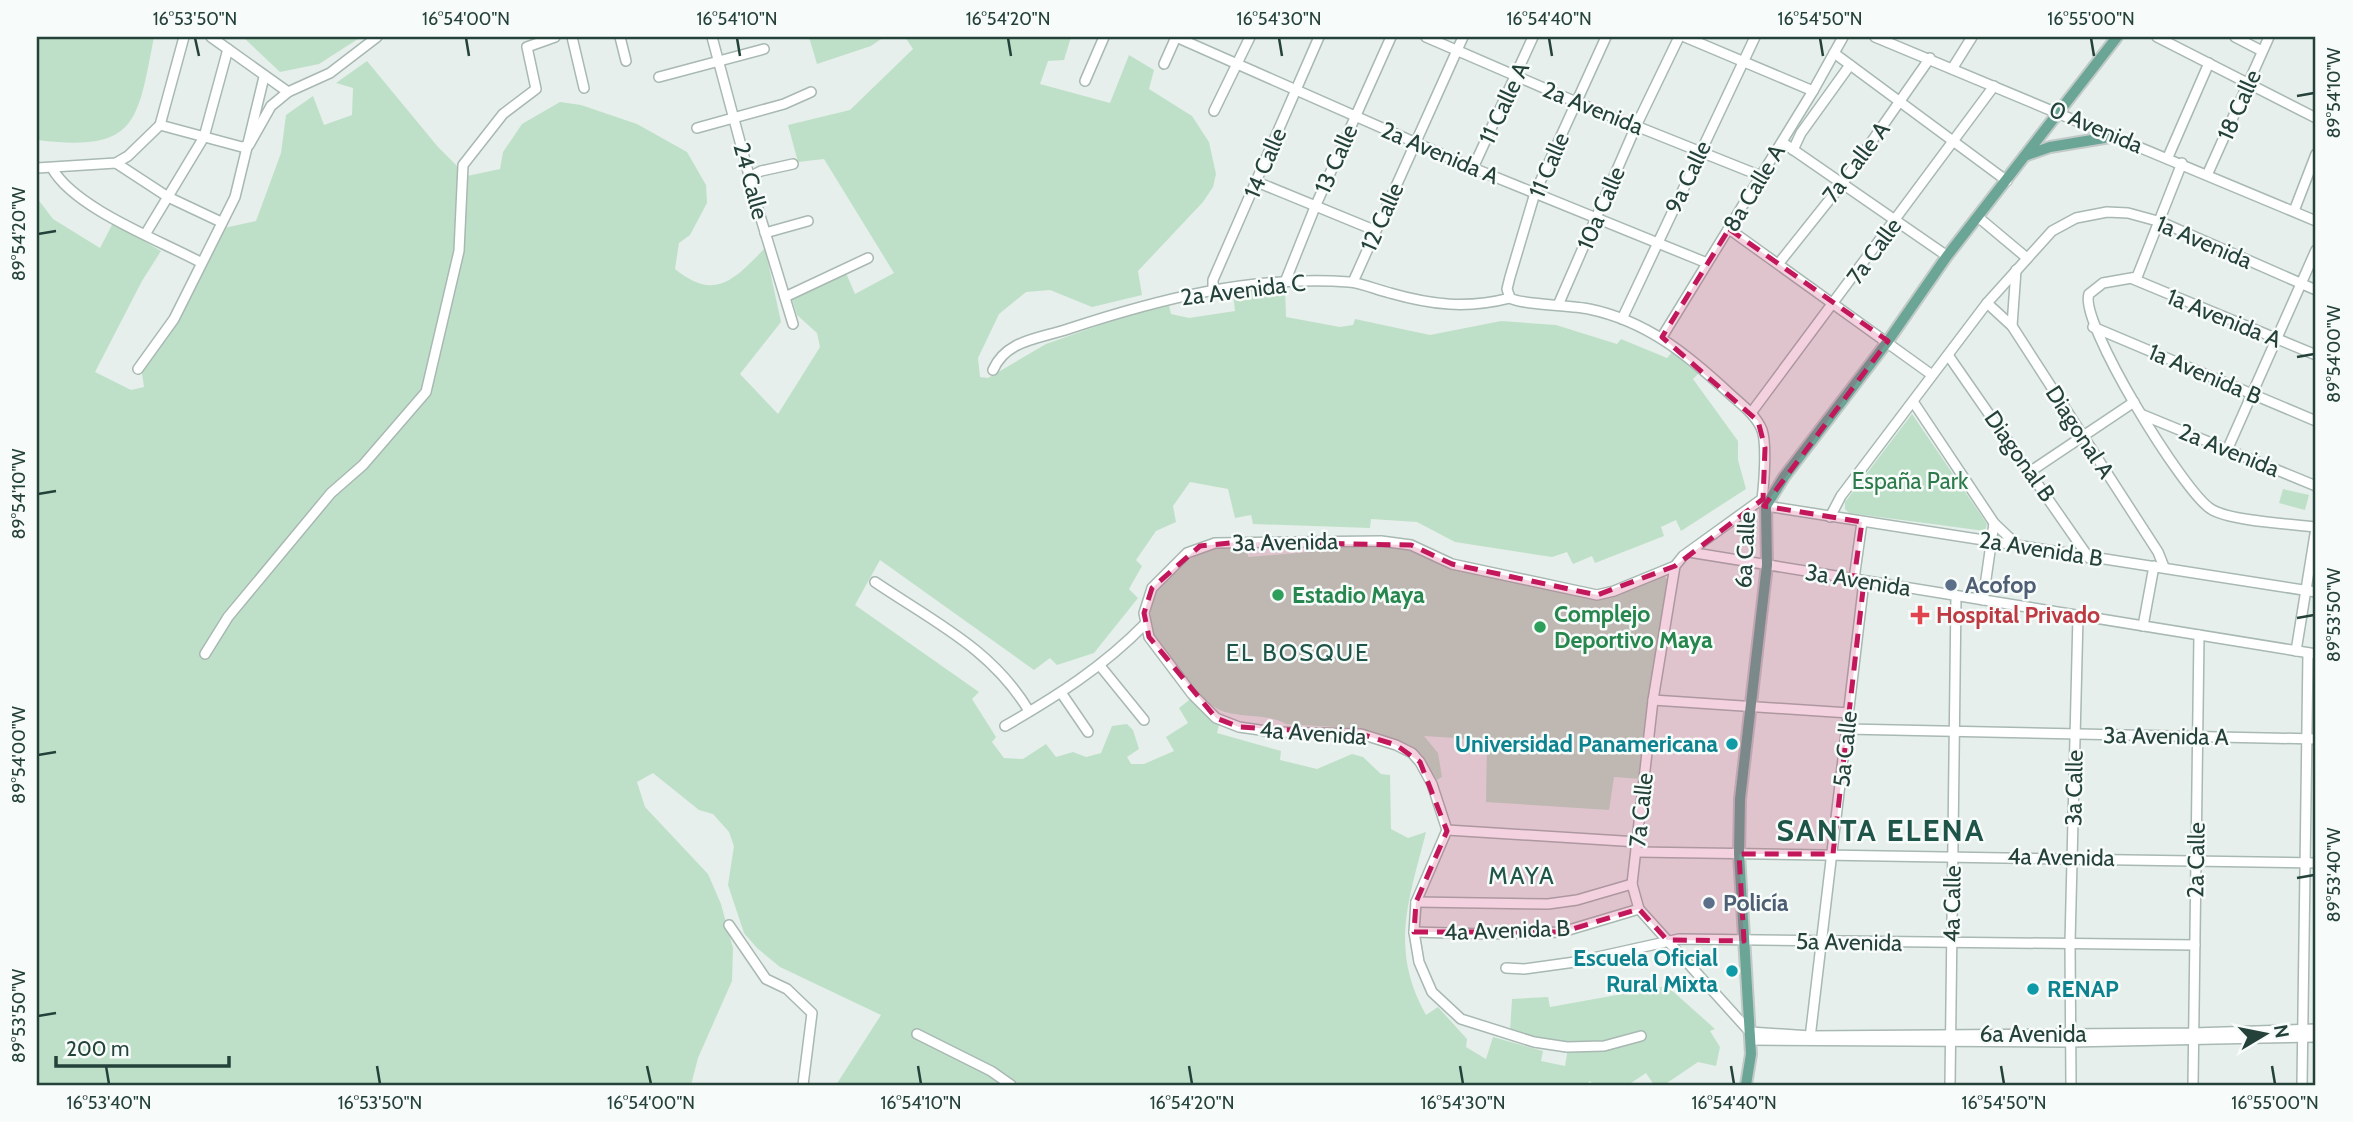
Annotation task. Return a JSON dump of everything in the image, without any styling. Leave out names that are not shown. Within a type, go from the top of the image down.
[{"type":"main road","name":"6a Calle","points":[[1746,1085],[1750,1036],[1739,855],[1740,799],[1767,565],[1766,506],[1947,256],[2117,37]]},
{"type":"main road","points":[[2026,156],[2050,147],[2116,136]]},
{"type":"street","points":[[37,168],[116,163],[128,156],[160,125],[184,37]]},
{"type":"street","points":[[211,37],[288,92]]},
{"type":"street","points":[[160,125],[242,147],[249,145],[271,106],[288,92],[330,73],[377,37]]},
{"type":"street","points":[[205,654],[228,617],[331,493],[363,465],[426,392],[459,251],[463,165],[503,114],[536,89],[527,47],[534,39],[555,37]]},
{"type":"street","points":[[572,37],[584,88]]},
{"type":"street","points":[[620,37],[625,61]]},
{"type":"street","name":"24 Calle","points":[[712,37],[749,177],[793,324]]},
{"type":"street","points":[[1085,81],[1104,37]]},
{"type":"street","points":[[1164,64],[1176,37]]},
{"type":"street","name":"2a Avenida A","points":[[1176,37],[1535,194],[1707,263]]},
{"type":"street","points":[[1214,111],[1250,37]]},
{"type":"street","name":"14 Calle","points":[[1213,290],[1213,280],[1319,37]]},
{"type":"street","name":"13 Calle","points":[[1285,282],[1315,207],[1391,37]]},
{"type":"street","name":"2a Avenida","points":[[1426,37],[1576,102],[1761,176]]},
{"type":"street","name":"12 Calle","points":[[1353,282],[1374,230],[1463,37]]},
{"type":"street","name":"11 Calle A","points":[[1474,168],[1533,37]]},
{"type":"street","name":"11 Calle","points":[[1510,298],[1507,289],[1535,194],[1606,37]]},
{"type":"street","name":"10a Calle","points":[[1559,303],[1636,126],[1679,37]]},
{"type":"street","points":[[1685,37],[1813,91]]},
{"type":"street","name":"9a Calle","points":[[1622,318],[1755,37]]},
{"type":"street","name":"8a Calle A","points":[[1662,337],[1813,91],[1843,37]]},
{"type":"street","name":"0 Avenida","points":[[1875,37],[1902,41],[1952,69],[2208,173],[2316,221]]},
{"type":"street","points":[[1952,69],[1972,37]]},
{"type":"street","points":[[2157,37],[2316,118]]},
{"type":"street","points":[[2235,37],[2262,51]]},
{"type":"street","name":"18 Calle","points":[[2208,173],[2269,37]]},
{"type":"street","points":[[146,233],[204,137],[228,49]]},
{"type":"street","points":[[659,77],[764,49]]},
{"type":"street","points":[[1834,53],[2007,181]]},
{"type":"street","name":"7a Calle A","points":[[1779,263],[1842,184],[1930,58]]},
{"type":"street","points":[[2168,157],[2209,63]]},
{"type":"street","points":[[1793,150],[1801,133],[1850,65]]},
{"type":"street","points":[[138,369],[173,319],[235,197],[264,77]]},
{"type":"street","name":"7a Calle","points":[[1751,413],[1994,86]]},
{"type":"street","points":[[697,128],[784,104],[811,92]]},
{"type":"street","points":[[1782,142],[1947,256]]},
{"type":"street","points":[[2294,211],[2316,154]]},
{"type":"street","points":[[116,163],[169,197],[220,222]]},
{"type":"street","points":[[2182,163],[2140,273],[2133,279],[2104,283],[2091,290],[2087,306],[2093,327],[2134,402],[2201,501],[2211,510],[2223,515],[2316,527],[2296,651]]},
{"type":"street","points":[[749,177],[761,171],[793,164]]},
{"type":"street","points":[[52,168],[68,189],[85,202],[200,262]]},
{"type":"street","points":[[1257,182],[1374,230]]},
{"type":"street","name":"1a Avenida","points":[[2027,258],[2052,231],[2088,214],[2128,213],[2161,222],[2316,290]]},
{"type":"street","points":[[1830,517],[1840,496],[1914,403],[1987,303],[2027,258],[1978,217]]},
{"type":"street","points":[[765,233],[808,221]]},
{"type":"street","points":[[1729,229],[1933,375]]},
{"type":"street","points":[[2228,448],[2316,250]]},
{"type":"street","points":[[785,297],[868,258]]},
{"type":"street","points":[[2011,326],[2016,270]]},
{"type":"street","name":"1a Avenida A","points":[[2133,279],[2316,355]]},
{"type":"street","name":"2a Avenida C","points":[[992,370],[1000,354],[1022,343],[1164,299],[1285,282],[1353,282],[1434,305],[1510,298],[1519,302],[1559,303],[1622,318],[1662,337],[1693,360],[1751,413]]},
{"type":"street","name":"Diagonal A","points":[[1987,303],[2011,326],[2158,552],[2159,567]]},
{"type":"street","name":"1a Avenida B","points":[[2093,327],[2316,421]]},
{"type":"street","name":"Diagonal B","points":[[1948,355],[2090,558]]},
{"type":"street","points":[[2031,471],[2134,402]]},
{"type":"street","points":[[1914,403],[1994,523],[2015,543]]},
{"type":"street","points":[[1675,566],[1689,552],[1762,499],[1764,438],[1751,413]]},
{"type":"street","name":"2a Avenida","points":[[2142,414],[2316,486]]},
{"type":"street","name":"2a Avenida B","points":[[1766,506],[2015,543],[2090,558],[2316,593]]},
{"type":"street","name":"5a Calle","points":[[1810,1039],[1849,713],[1862,522]]},
{"type":"street","points":[[1983,600],[1994,523]]},
{"type":"street","name":"3a Avenida","points":[[1146,627],[1147,600],[1163,574],[1187,553],[1215,543],[1381,541],[1411,545],[1452,564],[1597,594],[1614,591],[1675,566]]},
{"type":"street","name":"3a Avenida","points":[[1689,552],[2312,654]]},
{"type":"street","name":"7a Calle","points":[[1675,566],[1653,700],[1632,884],[1639,909],[1750,1036]]},
{"type":"street","points":[[2143,626],[2159,567]]},
{"type":"street","points":[[875,582],[965,641],[1000,670],[1030,711]]},
{"type":"street","name":"4a Calle","points":[[1950,1085],[1956,596]]},
{"type":"street","name":"3a Calle","points":[[2071,1085],[2070,943],[2078,616]]},
{"type":"street","points":[[1005,726],[1062,694],[1101,667],[1146,627]]},
{"type":"street","name":"4a Avenida","points":[[1146,627],[1158,653],[1192,694],[1227,725],[1274,732],[1361,734],[1412,753],[1432,784],[1447,830],[1739,855],[1953,855],[2316,863]]},
{"type":"street","name":"2a Calle","points":[[2193,1085],[2199,635]]},
{"type":"street","points":[[2302,1085],[2304,739],[2312,654]]},
{"type":"street","points":[[1101,667],[1144,720]]},
{"type":"street","points":[[1062,694],[1088,732]]},
{"type":"street","points":[[1653,700],[1849,713]]},
{"type":"street","name":"3a Avenida A","points":[[1847,729],[2316,739]]},
{"type":"street","points":[[1447,830],[1416,902],[1414,932],[1424,978],[1432,992],[1461,1019],[1534,1042],[1567,1047],[1604,1046],[1641,1036]]},
{"type":"street","points":[[1416,902],[1548,904],[1577,900],[1632,884]]},
{"type":"street","name":"4a Avenida B","points":[[1414,932],[1563,932],[1639,909]]},
{"type":"street","points":[[729,925],[766,979],[787,989],[812,1013],[803,1085]]},
{"type":"street","name":"5a Avenida","points":[[1506,968],[1564,964],[1667,940],[2195,945]]},
{"type":"street","name":"6a Avenida","points":[[1750,1036],[1810,1039],[2193,1037],[2302,1033],[2316,1029]]},
{"type":"street","name":"6a Avenida","points":[[2302,1033],[2316,1037]]},
{"type":"street","points":[[917,1034],[991,1071],[1010,1085]]},
{"type":"highlighted area","points":[[1729,229],[1888,341],[1764,506],[1862,522],[1854,579],[1864,581],[1833,854],[1739,854],[1744,941],[1667,940],[1639,909],[1562,932],[1414,932],[1416,902],[1447,831],[1420,762],[1396,745],[1361,734],[1239,727],[1216,718],[1149,637],[1144,613],[1152,588],[1200,546],[1239,542],[1411,545],[1452,564],[1597,595],[1675,566],[1763,499],[1765,448],[1758,421],[1662,337]]},
{"type":"green space","points":[[37,37],[154,37],[143,91],[127,126],[113,136],[95,141],[70,143],[37,140]]},
{"type":"green space","points":[[243,37],[361,37],[319,64],[280,72]]},
{"type":"green space","points":[[809,37],[884,37],[871,46],[817,64]]},
{"type":"green space","points":[[905,37],[1071,37],[1064,60],[1048,61],[1040,84],[1110,103],[1129,55],[1154,70],[1149,89],[1192,116],[1209,142],[1216,174],[1213,187],[1203,202],[1138,271],[1142,295],[1092,307],[1050,290],[1026,292],[999,314],[978,358],[980,377],[988,378],[1046,344],[1168,301],[1171,314],[1189,318],[1235,311],[1233,292],[1285,287],[1286,317],[1340,327],[1353,325],[1355,319],[1430,335],[1501,321],[1556,325],[1617,344],[1621,339],[1667,358],[1675,349],[1701,371],[1693,379],[1738,441],[1738,460],[1746,489],[1681,531],[1676,520],[1661,527],[1664,536],[1595,563],[1592,556],[1573,564],[1567,552],[1552,557],[1455,542],[1417,522],[1371,519],[1370,528],[1253,524],[1251,515],[1235,518],[1228,489],[1190,482],[1173,506],[1176,522],[1156,531],[1136,560],[1142,566],[1129,589],[1138,598],[1094,653],[1057,665],[1050,658],[1034,670],[880,560],[855,605],[979,692],[972,699],[996,737],[992,742],[1004,758],[1023,759],[1046,744],[1056,757],[1073,752],[1086,757],[1101,753],[1112,726],[1127,724],[1133,730],[1139,749],[1127,757],[1131,764],[1144,764],[1174,751],[1166,737],[1188,723],[1179,708],[1193,697],[1219,725],[1217,733],[1281,751],[1280,760],[1317,769],[1352,754],[1363,757],[1381,774],[1390,775],[1391,829],[1408,838],[1426,832],[1409,902],[1405,946],[1415,991],[1426,1015],[1438,1007],[1467,1039],[1466,1047],[1486,1059],[1493,1037],[1543,1051],[1541,1061],[1565,1066],[1568,1048],[1510,1032],[1512,999],[1548,997],[1550,1007],[1667,986],[1715,1029],[1710,1031],[1720,1047],[1716,1066],[1698,1062],[1664,1085],[1654,1085],[1646,1073],[1628,1085],[1593,1085],[1590,1081],[1586,1085],[836,1085],[881,1015],[780,967],[757,948],[744,933],[728,885],[734,846],[729,832],[713,814],[699,810],[653,773],[637,782],[645,807],[708,874],[721,904],[733,948],[732,981],[698,1058],[691,1085],[37,1085],[37,198],[53,219],[100,248],[113,223],[161,251],[142,281],[95,372],[131,390],[144,387],[141,367],[224,228],[256,221],[281,153],[286,115],[313,96],[324,125],[352,115],[353,88],[336,83],[367,61],[438,147],[467,176],[500,169],[503,152],[522,124],[560,102],[581,105],[637,124],[687,152],[706,185],[707,203],[690,235],[679,243],[675,269],[689,279],[713,285],[734,277],[765,248],[781,322],[740,374],[778,414],[820,347],[817,333],[797,315],[791,296],[846,273],[855,294],[894,273],[824,159],[798,162],[788,125],[850,110],[913,49]]},
{"type":"green space","name":"España Park","points":[[1912,414],[1987,524],[1985,531],[1849,513],[1845,509],[1845,502]]},
{"type":"green space","points":[[2283,489],[2309,495],[2305,510],[2279,503]]},
{"type":"green space","points":[[1309,545],[1394,545],[1414,549],[1475,571],[1593,599],[1620,593],[1661,573],[1668,580],[1641,779],[1614,777],[1609,810],[1486,802],[1487,740],[1424,736],[1438,753],[1442,777],[1437,780],[1423,761],[1408,748],[1390,739],[1351,729],[1286,724],[1268,718],[1227,712],[1210,704],[1176,669],[1155,637],[1151,614],[1153,600],[1159,588],[1178,567],[1202,552],[1215,548],[1247,546],[1248,557],[1308,552]]},
{"type":"place","name":"Acofop","points":[[1951,585]]},
{"type":"place","name":"Estadio Maya","points":[[1278,595]]},
{"type":"place","name":"Hospital Privado","points":[[1920,615]]},
{"type":"place","name":"Complejo Deportivo Maya","points":[[1540,627]]},
{"type":"place","name":"Universidad Panamericana","points":[[1732,744]]},
{"type":"place","name":"Policía","points":[[1709,903]]},
{"type":"place","name":"Escuela Oficial Rural Mixta","points":[[1732,971]]},
{"type":"place","name":"RENAP","points":[[2033,989]]},
{"type":"district","name":"EL BOSQUE","points":[[1298,653]]},
{"type":"district","name":"SANTA ELENA","points":[[1881,831]]},
{"type":"district","name":"MAYA","points":[[1522,876]]}]
